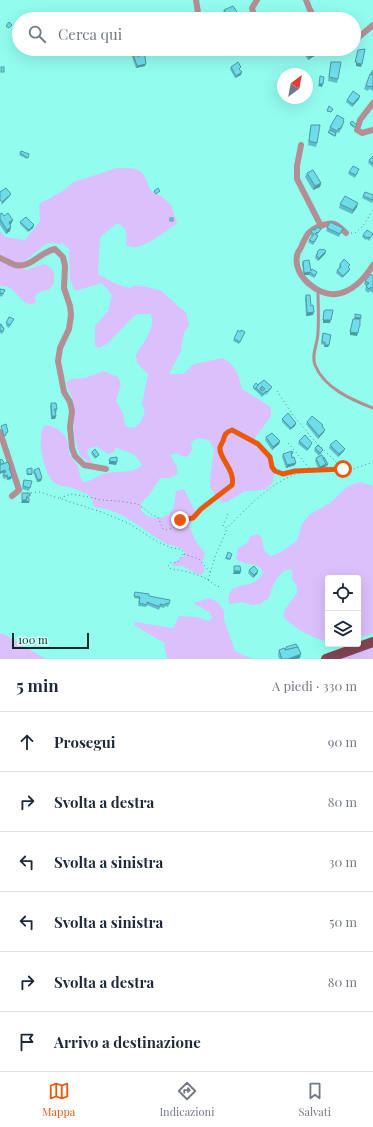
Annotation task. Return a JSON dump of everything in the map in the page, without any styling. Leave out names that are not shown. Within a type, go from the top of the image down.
[{"type":"main road","points":[[326,659],[373,642]]},
{"type":"street","points":[[196,0],[198,12]]},
{"type":"street","points":[[253,12],[252,8],[257,0]]},
{"type":"street","points":[[306,0],[311,12]]},
{"type":"street","points":[[361,35],[373,25]]},
{"type":"street","points":[[373,103],[360,120],[357,130],[362,133],[373,130]]},
{"type":"street","points":[[301,145],[297,166],[297,179],[321,226]]},
{"type":"street","points":[[346,233],[334,223],[329,223],[313,229],[307,234],[297,256],[298,268],[302,277],[310,285],[324,292],[335,294],[344,292],[362,281],[373,265]]},
{"type":"street","points":[[0,258],[15,265],[22,266],[28,265],[49,250],[55,249],[63,256],[64,288],[70,306],[71,315],[69,329],[62,340],[58,361],[64,392],[70,402],[72,411],[70,427],[72,448],[75,456],[84,465],[106,469]]},
{"type":"street","points":[[0,432],[19,490],[12,496]]},
{"type":"lane","points":[[318,289],[318,335],[313,355],[315,365],[322,378],[337,390],[357,402],[373,408]]},
{"type":"path","points":[[346,233],[355,233],[363,226],[373,210]]},
{"type":"path","points":[[277,391],[293,415],[312,438],[343,469]]},
{"type":"path","points":[[60,498],[71,494],[89,496],[101,500],[138,504],[152,515],[158,517],[163,529],[166,530],[172,528],[180,520],[193,518],[201,509],[232,485],[233,477],[220,448],[224,436],[227,432],[232,430],[258,444],[270,457],[272,467],[275,471],[283,474],[295,471],[351,470],[373,462]]},
{"type":"path","points":[[288,443],[311,471]]},
{"type":"path","points":[[208,581],[221,540],[227,528],[249,506],[277,484],[290,475],[306,471]]},
{"type":"path","points":[[19,490],[25,493],[40,492],[60,498],[128,523],[158,542],[172,548],[180,549],[183,551],[183,554],[198,559],[211,572]]},
{"type":"path","points":[[227,528],[223,526],[228,514]]},
{"type":"path","points":[[183,554],[178,562],[170,563],[168,566],[171,569],[190,573],[220,587]]},
{"type":"shaded area","points":[[117,168],[139,170],[145,177],[150,190],[161,196],[171,205],[177,223],[144,245],[135,247],[126,245],[127,237],[125,229],[117,223],[100,237],[98,274],[114,283],[129,288],[135,285],[162,291],[186,312],[189,325],[184,333],[181,351],[169,374],[183,374],[194,364],[223,358],[236,371],[242,389],[271,407],[271,416],[255,438],[256,443],[270,460],[274,469],[273,482],[266,489],[245,491],[227,502],[222,502],[216,497],[210,487],[214,449],[210,441],[200,438],[195,439],[191,443],[192,449],[189,455],[185,457],[175,453],[170,455],[177,467],[177,474],[170,478],[160,478],[149,495],[141,503],[141,510],[144,514],[153,518],[163,517],[173,508],[176,491],[184,489],[197,515],[189,525],[196,542],[205,553],[202,563],[205,570],[201,575],[183,566],[173,566],[172,564],[185,555],[184,550],[166,544],[124,516],[107,509],[94,507],[92,498],[87,494],[56,484],[48,474],[42,456],[42,431],[44,426],[48,425],[58,429],[65,436],[68,443],[69,454],[78,466],[83,482],[89,481],[103,474],[127,471],[140,467],[142,464],[135,455],[118,448],[116,448],[114,452],[108,454],[96,446],[88,449],[87,453],[93,465],[81,456],[74,435],[74,402],[66,383],[70,379],[85,378],[104,371],[118,377],[121,384],[116,401],[123,414],[125,425],[130,428],[136,427],[141,421],[145,411],[142,404],[148,374],[137,363],[136,355],[151,329],[152,319],[150,314],[138,314],[134,316],[107,344],[99,348],[95,346],[95,326],[108,311],[112,295],[102,283],[75,291],[70,280],[69,249],[64,244],[47,243],[27,259],[24,268],[26,270],[43,264],[52,269],[54,273],[54,283],[50,289],[37,293],[35,297],[36,302],[28,304],[10,288],[0,286],[0,231],[5,237],[25,240],[40,221],[39,204],[63,191],[74,182]]},
{"type":"shaded area","points":[[360,482],[373,486],[373,633],[361,637],[361,575],[325,575],[325,640],[304,632],[292,625],[284,617],[285,609],[297,593],[297,586],[292,579],[292,570],[287,570],[279,575],[269,598],[260,604],[252,605],[242,602],[229,604],[229,595],[232,590],[236,587],[254,582],[259,578],[263,571],[257,566],[236,559],[238,548],[247,543],[251,536],[257,534],[261,536],[264,550],[270,556],[281,552],[297,541],[302,524],[309,515],[331,502],[348,486]]},
{"type":"shaded area","points":[[210,598],[219,603],[224,611],[224,620],[235,651],[252,659],[167,659],[164,643],[134,625],[135,622],[173,628],[179,616],[197,617],[209,621],[212,617],[209,612],[193,603]]},
{"type":"shaded area","points":[[2,633],[46,659],[0,659],[0,634]]},
{"type":"shaded area","points":[[373,645],[373,659],[336,659]]},
{"type":"building","points":[[233,6],[237,12],[226,12],[224,10]]},
{"type":"building","points":[[9,22],[12,25],[9,28],[6,26]]},
{"type":"building","points":[[365,49],[362,64],[355,62],[356,56],[361,56],[361,50]]},
{"type":"building","points":[[134,56],[145,56],[146,64],[137,66]]},
{"type":"building","points":[[238,62],[241,67],[239,69],[242,72],[236,76],[231,67]]},
{"type":"building","points":[[331,62],[341,62],[338,79],[329,77]]},
{"type":"building","points":[[1,67],[4,67],[4,72],[1,72]]},
{"type":"building","points":[[373,73],[373,87],[370,87],[366,85],[370,74],[372,75]]},
{"type":"building","points":[[320,76],[324,77],[323,84],[319,84]]},
{"type":"building","points":[[353,91],[360,96],[353,104],[347,100]]},
{"type":"building","points":[[329,106],[333,109],[331,112],[327,111]]},
{"type":"building","points":[[337,115],[344,119],[344,122],[337,131],[330,127]]},
{"type":"building","points":[[352,121],[357,125],[355,127],[350,123]]},
{"type":"building","points":[[311,125],[320,125],[317,143],[309,141]]},
{"type":"building","points":[[330,130],[336,133],[335,136],[328,132]]},
{"type":"building","points":[[21,151],[29,154],[28,158],[20,153]]},
{"type":"building","points":[[373,156],[373,164],[369,160]]},
{"type":"building","points":[[353,166],[359,169],[356,175],[349,172]]},
{"type":"building","points":[[313,170],[321,183],[315,186],[307,173]]},
{"type":"building","points":[[6,188],[11,194],[2,202],[0,200],[0,192]]},
{"type":"building","points":[[158,188],[160,191],[156,194],[154,191]]},
{"type":"building","points":[[365,192],[373,195],[373,200],[363,196]]},
{"type":"building","points":[[345,196],[358,203],[353,210],[340,204]]},
{"type":"building","points":[[2,213],[4,216],[8,213],[13,220],[9,222],[11,227],[7,230],[0,219],[0,214]]},
{"type":"building","points":[[26,217],[34,225],[29,230],[20,222]]},
{"type":"building","points":[[330,222],[343,228],[340,234],[327,228]]},
{"type":"building","points":[[317,227],[321,229],[315,234],[318,236],[314,242],[309,240],[314,234],[311,232]]},
{"type":"building","points":[[367,230],[373,234],[370,238],[363,235]]},
{"type":"building","points":[[320,249],[326,251],[319,258],[316,256]]},
{"type":"building","points":[[344,259],[350,265],[348,267],[350,269],[343,276],[337,270],[341,267],[340,264]]},
{"type":"building","points":[[309,260],[311,271],[312,269],[317,272],[315,276],[310,272],[304,273],[303,261]]},
{"type":"building","points":[[371,274],[373,277],[373,289],[371,287],[369,289],[366,286],[369,283],[365,281]]},
{"type":"building","points":[[0,289],[5,290],[3,294],[0,293]]},
{"type":"building","points":[[306,295],[310,295],[311,306],[313,305],[314,312],[307,313]]},
{"type":"building","points":[[333,310],[331,320],[323,320],[324,311]]},
{"type":"building","points":[[355,314],[361,315],[361,318],[355,317]]},
{"type":"building","points":[[9,317],[14,319],[10,325],[6,323]]},
{"type":"building","points":[[353,319],[360,319],[358,333],[350,332]]},
{"type":"building","points":[[0,324],[4,328],[3,332],[0,330]]},
{"type":"building","points":[[238,330],[240,332],[241,330],[245,332],[240,342],[234,339]]},
{"type":"building","points":[[323,333],[331,335],[329,345],[325,345],[325,342],[322,342]]},
{"type":"building","points":[[264,380],[272,387],[263,394],[255,387]],"holes":[[[262,386],[265,389],[262,391],[260,389]]]},
{"type":"building","points":[[256,383],[258,385],[255,389],[253,387]]},
{"type":"building","points":[[51,403],[56,403],[57,409],[54,409],[56,416],[52,416]]},
{"type":"building","points":[[288,413],[296,423],[291,428],[282,419]]},
{"type":"building","points":[[312,416],[323,425],[322,426],[325,430],[319,436],[307,422]]},
{"type":"building","points":[[6,424],[8,432],[4,436],[1,426]]},
{"type":"building","points":[[272,433],[280,441],[273,447],[266,437]]},
{"type":"building","points":[[305,435],[312,443],[308,449],[299,441]]},
{"type":"building","points":[[336,440],[345,449],[339,454],[330,445]]},
{"type":"building","points":[[318,445],[323,450],[320,453],[315,448]]},
{"type":"building","points":[[95,449],[99,455],[96,457],[92,452]]},
{"type":"building","points":[[292,451],[292,458],[294,457],[296,463],[287,465],[283,454]]},
{"type":"building","points":[[322,455],[326,464],[320,467],[316,458]]},
{"type":"building","points":[[117,457],[117,462],[109,461],[110,458]]},
{"type":"building","points":[[324,457],[328,464],[326,466],[323,458]]},
{"type":"building","points":[[1,459],[4,462],[2,465],[0,462]]},
{"type":"building","points":[[8,462],[12,476],[8,478],[7,475],[5,476],[3,473],[6,472],[5,470],[0,472],[0,465]]},
{"type":"building","points":[[32,468],[32,474],[27,474],[27,469]]},
{"type":"building","points":[[39,468],[42,478],[38,480],[34,470]]},
{"type":"building","points":[[24,480],[32,481],[30,488],[23,486]]},
{"type":"building","points":[[22,493],[30,493],[30,496],[27,496],[26,500],[22,500]]},
{"type":"building","points":[[27,497],[29,498],[29,502],[26,501]]},
{"type":"building","points":[[228,552],[232,554],[230,559],[226,558]]},
{"type":"building","points":[[234,566],[240,566],[241,571],[234,571]]},
{"type":"building","points":[[254,566],[258,571],[254,575],[249,570]]},
{"type":"building","points":[[135,592],[170,600],[169,604],[160,604],[160,607],[147,602],[147,605],[139,603],[140,597],[134,596]]},
{"type":"building","points":[[296,644],[298,647],[285,650],[286,647]]},
{"type":"building","points":[[298,647],[301,654],[288,659],[282,659],[279,650]]},
{"type":"route","points":[[180,520],[193,518],[201,509],[232,485],[233,477],[220,448],[223,443],[224,436],[227,432],[232,430],[246,436],[258,444],[270,457],[272,467],[275,471],[283,474],[295,471],[343,469]]}]
